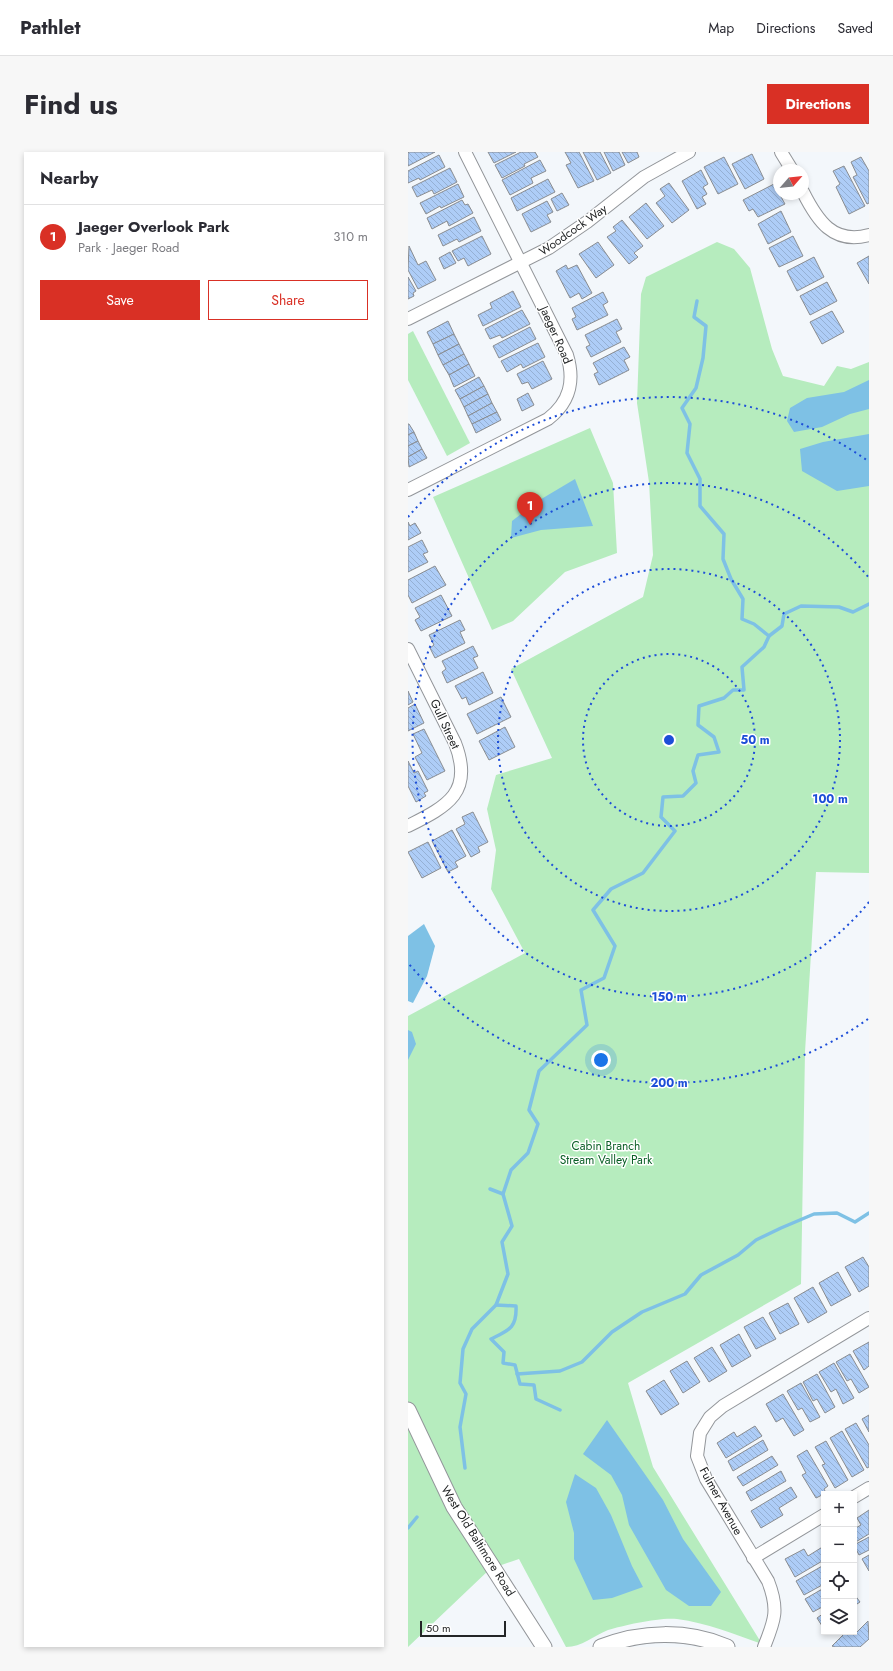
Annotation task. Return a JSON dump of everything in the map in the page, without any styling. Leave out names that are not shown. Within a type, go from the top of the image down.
[{"type":"street","name":"Jaeger Road","points":[[408,490],[548,419],[557,412],[564,403],[571,376],[567,355],[465,152]]},
{"type":"street","name":"Woodcock Way","points":[[408,319],[549,248],[587,222],[644,177],[689,152]]},
{"type":"street","points":[[781,152],[788,164]]},
{"type":"street","points":[[807,200],[817,218],[830,230],[853,238],[869,235]]},
{"type":"street","name":"Gull Street","points":[[408,649],[455,742],[459,753],[462,774],[460,785],[446,804],[436,812],[408,826]]},
{"type":"street","name":"Fulmer Avenue","points":[[764,1647],[773,1624],[775,1610],[774,1596],[768,1581],[706,1479],[697,1456],[700,1433],[710,1417],[723,1406],[869,1318]]},
{"type":"street","name":"West Old Baltimore Road","points":[[408,1410],[454,1507],[544,1647]]},
{"type":"street","points":[[857,1495],[869,1488]]},
{"type":"street","points":[[753,1558],[821,1517]]},
{"type":"street","points":[[601,1647],[630,1637],[682,1635],[728,1647]]},
{"type":"green space","name":"Cabin Branch Stream Valley Park","points":[[717,242],[734,249],[750,268],[772,349],[783,376],[824,386],[837,366],[851,369],[869,362],[869,873],[816,872],[805,1052],[801,1284],[628,1383],[653,1467],[762,1644],[710,1626],[677,1619],[661,1619],[608,1630],[582,1643],[572,1647],[566,1647],[519,1559],[490,1569],[408,1647],[408,1016],[525,953],[491,889],[496,850],[487,809],[496,775],[552,758],[511,669],[643,597],[653,555],[649,482],[637,403],[641,294],[646,277]]},
{"type":"green space","points":[[413,331],[470,443],[447,456],[408,380],[408,334]]},
{"type":"green space","points":[[590,428],[613,483],[617,553],[565,572],[513,621],[492,630],[433,497]]},
{"type":"water","points":[[869,380],[869,409],[850,414],[822,427],[794,432],[787,421],[790,408],[807,398],[844,392]]},
{"type":"water","points":[[869,434],[869,486],[837,491],[802,471],[800,449],[823,442]]},
{"type":"water","points":[[575,479],[593,526],[541,530],[511,538],[512,521],[538,501]]},
{"type":"water","points":[[424,924],[435,946],[427,976],[413,1003],[408,1001],[408,936]]},
{"type":"water","points":[[408,1030],[412,1032],[416,1044],[408,1060]]},
{"type":"water","points":[[607,1420],[663,1500],[683,1539],[721,1592],[711,1606],[689,1606],[666,1590],[629,1525],[622,1495],[611,1475],[583,1454]]},
{"type":"water","points":[[575,1474],[596,1488],[611,1515],[632,1566],[643,1587],[612,1598],[593,1600],[574,1559],[574,1533],[566,1502]]},
{"type":"building","points":[[409,152],[435,152],[408,166]]},
{"type":"building","points":[[488,152],[516,152],[494,163]]},
{"type":"building","points":[[521,152],[535,152],[538,157],[524,164],[525,166],[502,178],[495,165]]},
{"type":"building","points":[[565,152],[579,152],[594,181],[578,188],[566,165],[571,163]]},
{"type":"building","points":[[583,152],[600,152],[611,173],[597,180]]},
{"type":"building","points":[[604,152],[619,152],[625,165],[613,171]]},
{"type":"building","points":[[622,152],[637,152],[639,157],[628,163]]},
{"type":"building","points":[[752,154],[764,179],[745,189],[732,164]]},
{"type":"building","points":[[439,155],[445,167],[420,180],[419,178],[408,183],[408,171]]},
{"type":"building","points":[[724,157],[738,184],[718,194],[704,167]]},
{"type":"building","points":[[861,157],[869,171],[869,203],[867,204],[853,177],[857,175],[851,162]]},
{"type":"building","points":[[540,160],[546,171],[531,178],[533,183],[510,195],[502,180]]},
{"type":"building","points":[[844,166],[865,206],[849,214],[836,187],[840,184],[833,171]]},
{"type":"building","points":[[450,168],[457,182],[434,194],[432,190],[417,197],[412,187]]},
{"type":"building","points":[[701,170],[708,184],[703,187],[707,194],[702,197],[706,204],[697,209],[682,181]]},
{"type":"building","points":[[548,179],[555,192],[517,211],[511,198]]},
{"type":"building","points":[[669,183],[689,210],[672,223],[656,203],[665,196],[660,189]]},
{"type":"building","points":[[458,184],[464,197],[441,208],[440,206],[426,214],[420,203]]},
{"type":"building","points":[[773,185],[773,200],[783,200],[785,204],[758,217],[753,209],[749,211],[743,200]]},
{"type":"building","points":[[562,193],[569,205],[557,211],[551,199]]},
{"type":"building","points":[[462,200],[465,205],[468,204],[473,213],[449,226],[447,221],[432,229],[427,218]]},
{"type":"building","points":[[547,201],[553,212],[547,215],[551,222],[531,232],[522,214]]},
{"type":"building","points":[[646,203],[664,226],[647,239],[629,217]]},
{"type":"building","points":[[781,211],[791,232],[768,244],[758,224]]},
{"type":"building","points":[[474,217],[481,231],[459,242],[457,239],[443,246],[438,235]]},
{"type":"building","points":[[622,220],[643,246],[634,253],[638,257],[629,264],[607,237],[616,231],[613,227]]},
{"type":"building","points":[[482,236],[491,254],[468,266],[464,258],[458,261],[452,251]]},
{"type":"building","points":[[793,236],[803,256],[779,267],[769,248]]},
{"type":"building","points":[[598,242],[614,265],[596,278],[579,254]]},
{"type":"building","points":[[409,246],[418,265],[426,261],[436,280],[418,289],[408,270]]},
{"type":"building","points":[[450,252],[456,263],[444,269],[439,258]]},
{"type":"building","points":[[869,256],[869,284],[857,263]]},
{"type":"building","points":[[814,257],[824,277],[797,291],[787,271]]},
{"type":"building","points":[[566,265],[568,269],[577,265],[592,293],[582,299],[579,293],[570,298],[556,271]]},
{"type":"building","points":[[408,277],[416,291],[413,293],[414,296],[408,299]]},
{"type":"building","points":[[827,282],[837,301],[810,315],[800,296]]},
{"type":"building","points":[[513,291],[521,307],[483,326],[478,315],[492,308],[490,303]]},
{"type":"building","points":[[603,292],[608,302],[603,305],[608,315],[577,330],[572,319],[576,317],[572,308]]},
{"type":"building","points":[[522,310],[530,324],[502,338],[500,335],[490,339],[485,329]]},
{"type":"building","points":[[832,311],[844,332],[822,344],[810,322]]},
{"type":"building","points":[[617,319],[622,329],[616,332],[621,342],[591,357],[586,347],[590,345],[585,335]]},
{"type":"building","points":[[448,321],[454,334],[433,344],[427,332]]},
{"type":"building","points":[[530,327],[536,339],[499,358],[493,346]]},
{"type":"building","points":[[454,334],[459,344],[438,355],[433,344]]},
{"type":"building","points":[[538,343],[545,357],[523,368],[521,364],[507,372],[501,361]]},
{"type":"building","points":[[459,344],[464,354],[443,365],[438,355]]},
{"type":"building","points":[[624,347],[630,357],[624,360],[629,370],[599,385],[594,374],[598,372],[593,363]]},
{"type":"building","points":[[464,354],[469,364],[449,375],[443,365]]},
{"type":"building","points":[[543,361],[552,379],[532,389],[528,382],[522,384],[517,374]]},
{"type":"building","points":[[469,364],[475,376],[454,387],[449,375]]},
{"type":"building","points":[[479,377],[484,386],[460,399],[455,390]]},
{"type":"building","points":[[484,386],[488,394],[464,407],[460,399]]},
{"type":"building","points":[[528,393],[534,405],[522,411],[517,399]]},
{"type":"building","points":[[488,394],[492,403],[468,416],[464,407]]},
{"type":"building","points":[[492,403],[497,412],[472,424],[468,416]]},
{"type":"building","points":[[497,412],[501,420],[476,433],[472,424]]},
{"type":"building","points":[[408,424],[414,432],[408,435]]},
{"type":"building","points":[[414,432],[418,441],[408,446],[408,435]]},
{"type":"building","points":[[418,441],[422,449],[408,457],[408,446]]},
{"type":"building","points":[[422,449],[427,458],[409,467],[408,457]]},
{"type":"building","points":[[408,522],[410,526],[415,523],[421,533],[408,540]]},
{"type":"building","points":[[422,540],[428,552],[423,554],[428,562],[408,572],[408,547]]},
{"type":"building","points":[[435,566],[446,585],[412,603],[408,595],[408,580]]},
{"type":"building","points":[[441,595],[452,616],[421,631],[415,620],[420,617],[415,608]]},
{"type":"building","points":[[460,620],[465,630],[460,632],[465,643],[435,658],[430,648],[434,645],[429,635]]},
{"type":"building","points":[[473,646],[478,656],[473,658],[478,668],[447,683],[442,672],[446,669],[442,661]]},
{"type":"building","points":[[483,672],[493,693],[469,705],[466,697],[462,699],[455,686]]},
{"type":"building","points":[[408,691],[413,702],[408,705]]},
{"type":"building","points":[[501,697],[511,717],[477,734],[467,714]]},
{"type":"building","points":[[415,704],[424,723],[408,731],[408,708]]},
{"type":"building","points":[[505,727],[515,747],[489,760],[479,741]]},
{"type":"building","points":[[424,729],[445,771],[427,780],[415,757],[422,753],[413,734]]},
{"type":"building","points":[[408,761],[414,773],[418,771],[428,791],[424,793],[426,796],[416,802],[408,786]]},
{"type":"building","points":[[473,812],[488,842],[478,847],[480,852],[471,857],[456,829],[465,824],[462,817]]},
{"type":"building","points":[[452,830],[466,856],[455,862],[458,867],[448,872],[432,841]]},
{"type":"building","points":[[428,842],[441,868],[422,878],[408,852]]},
{"type":"building","points":[[863,1257],[869,1267],[869,1286],[859,1292],[845,1267]]},
{"type":"building","points":[[838,1272],[851,1295],[831,1306],[819,1283]]},
{"type":"building","points":[[813,1287],[827,1312],[808,1323],[794,1298]]},
{"type":"building","points":[[788,1303],[799,1324],[780,1334],[769,1313]]},
{"type":"building","points":[[763,1317],[776,1339],[756,1349],[744,1327]]},
{"type":"building","points":[[739,1334],[751,1356],[732,1367],[720,1345]]},
{"type":"building","points":[[869,1342],[869,1366],[864,1370],[853,1351]]},
{"type":"building","points":[[712,1347],[727,1371],[709,1382],[694,1358]]},
{"type":"building","points":[[850,1354],[869,1387],[859,1393],[851,1379],[847,1381],[836,1362]]},
{"type":"building","points":[[687,1361],[700,1382],[683,1393],[670,1371]]},
{"type":"building","points":[[834,1363],[854,1398],[843,1404],[836,1389],[831,1392],[819,1372]]},
{"type":"building","points":[[817,1374],[835,1407],[825,1413],[817,1399],[813,1401],[803,1382]]},
{"type":"building","points":[[664,1380],[679,1404],[661,1415],[646,1391]]},
{"type":"building","points":[[801,1383],[820,1417],[810,1422],[802,1408],[798,1410],[787,1391]]},
{"type":"building","points":[[783,1394],[804,1430],[794,1436],[783,1418],[776,1422],[766,1404]]},
{"type":"building","points":[[869,1415],[869,1432],[862,1419]]},
{"type":"building","points":[[856,1423],[869,1445],[869,1467],[867,1468],[845,1429]]},
{"type":"building","points":[[755,1426],[762,1436],[726,1458],[717,1443],[734,1432],[737,1437]]},
{"type":"building","points":[[842,1431],[864,1470],[852,1477],[830,1438]]},
{"type":"building","points":[[763,1440],[768,1450],[733,1471],[728,1461]]},
{"type":"building","points":[[826,1441],[848,1480],[835,1488],[822,1465],[825,1464],[815,1447]]},
{"type":"building","points":[[807,1450],[828,1486],[824,1489],[825,1491],[821,1491],[821,1496],[816,1498],[802,1475],[806,1473],[797,1456]]},
{"type":"building","points":[[772,1456],[778,1465],[743,1486],[737,1477]]},
{"type":"building","points":[[781,1471],[786,1481],[751,1501],[746,1492]]},
{"type":"building","points":[[791,1487],[797,1497],[779,1508],[783,1515],[761,1528],[751,1511]]},
{"type":"building","points":[[869,1510],[869,1534],[857,1541],[857,1527],[861,1525],[857,1518]]},
{"type":"building","points":[[869,1537],[869,1550],[859,1555],[857,1551],[857,1543]]},
{"type":"building","points":[[821,1548],[821,1562],[795,1577],[785,1559],[804,1549],[808,1556]]},
{"type":"building","points":[[869,1555],[869,1571],[862,1559]]},
{"type":"building","points":[[821,1567],[821,1586],[804,1595],[796,1581]]},
{"type":"building","points":[[821,1590],[821,1608],[813,1612],[805,1599]]},
{"type":"building","points":[[821,1615],[821,1624],[817,1618]]},
{"type":"building","points":[[868,1621],[869,1639],[860,1647],[832,1646],[843,1635],[857,1635],[857,1632]]},
{"type":"waterway","points":[[465,1468],[460,1427],[466,1394],[460,1383],[463,1349],[472,1329],[496,1305],[508,1274],[502,1242],[512,1226],[503,1194],[511,1170],[528,1153],[538,1124],[529,1110],[539,1071],[587,1025],[581,990],[604,978],[615,946],[593,910],[611,889],[643,873],[675,831],[661,817],[663,797],[683,796],[696,783],[693,771],[698,755],[719,752],[714,737],[698,725],[699,706],[724,698],[733,690],[744,690],[742,667],[764,647],[769,636],[754,624],[742,619],[743,599],[731,579],[723,559],[724,534],[700,506],[700,479],[687,453],[690,424],[682,408],[696,388],[703,358],[706,326],[694,317],[697,301]]},
{"type":"waterway","points":[[769,636],[782,626],[784,614],[801,606],[839,607],[853,612],[869,604]]},
{"type":"waterway","points":[[490,1189],[503,1194]]},
{"type":"waterway","points":[[517,1374],[560,1371],[582,1362],[612,1332],[642,1312],[685,1294],[701,1275],[738,1255],[756,1240],[781,1228],[814,1214],[837,1213],[855,1222],[869,1213]]},
{"type":"waterway","points":[[496,1305],[516,1306],[515,1319],[511,1327],[491,1339],[504,1352],[503,1363],[515,1365],[520,1384],[534,1385],[536,1399],[560,1410]]},
{"type":"waterway","points":[[408,1528],[417,1517]]},
{"type":"place","name":"Jaeger Overlook Park","points":[[530,525]]}]
